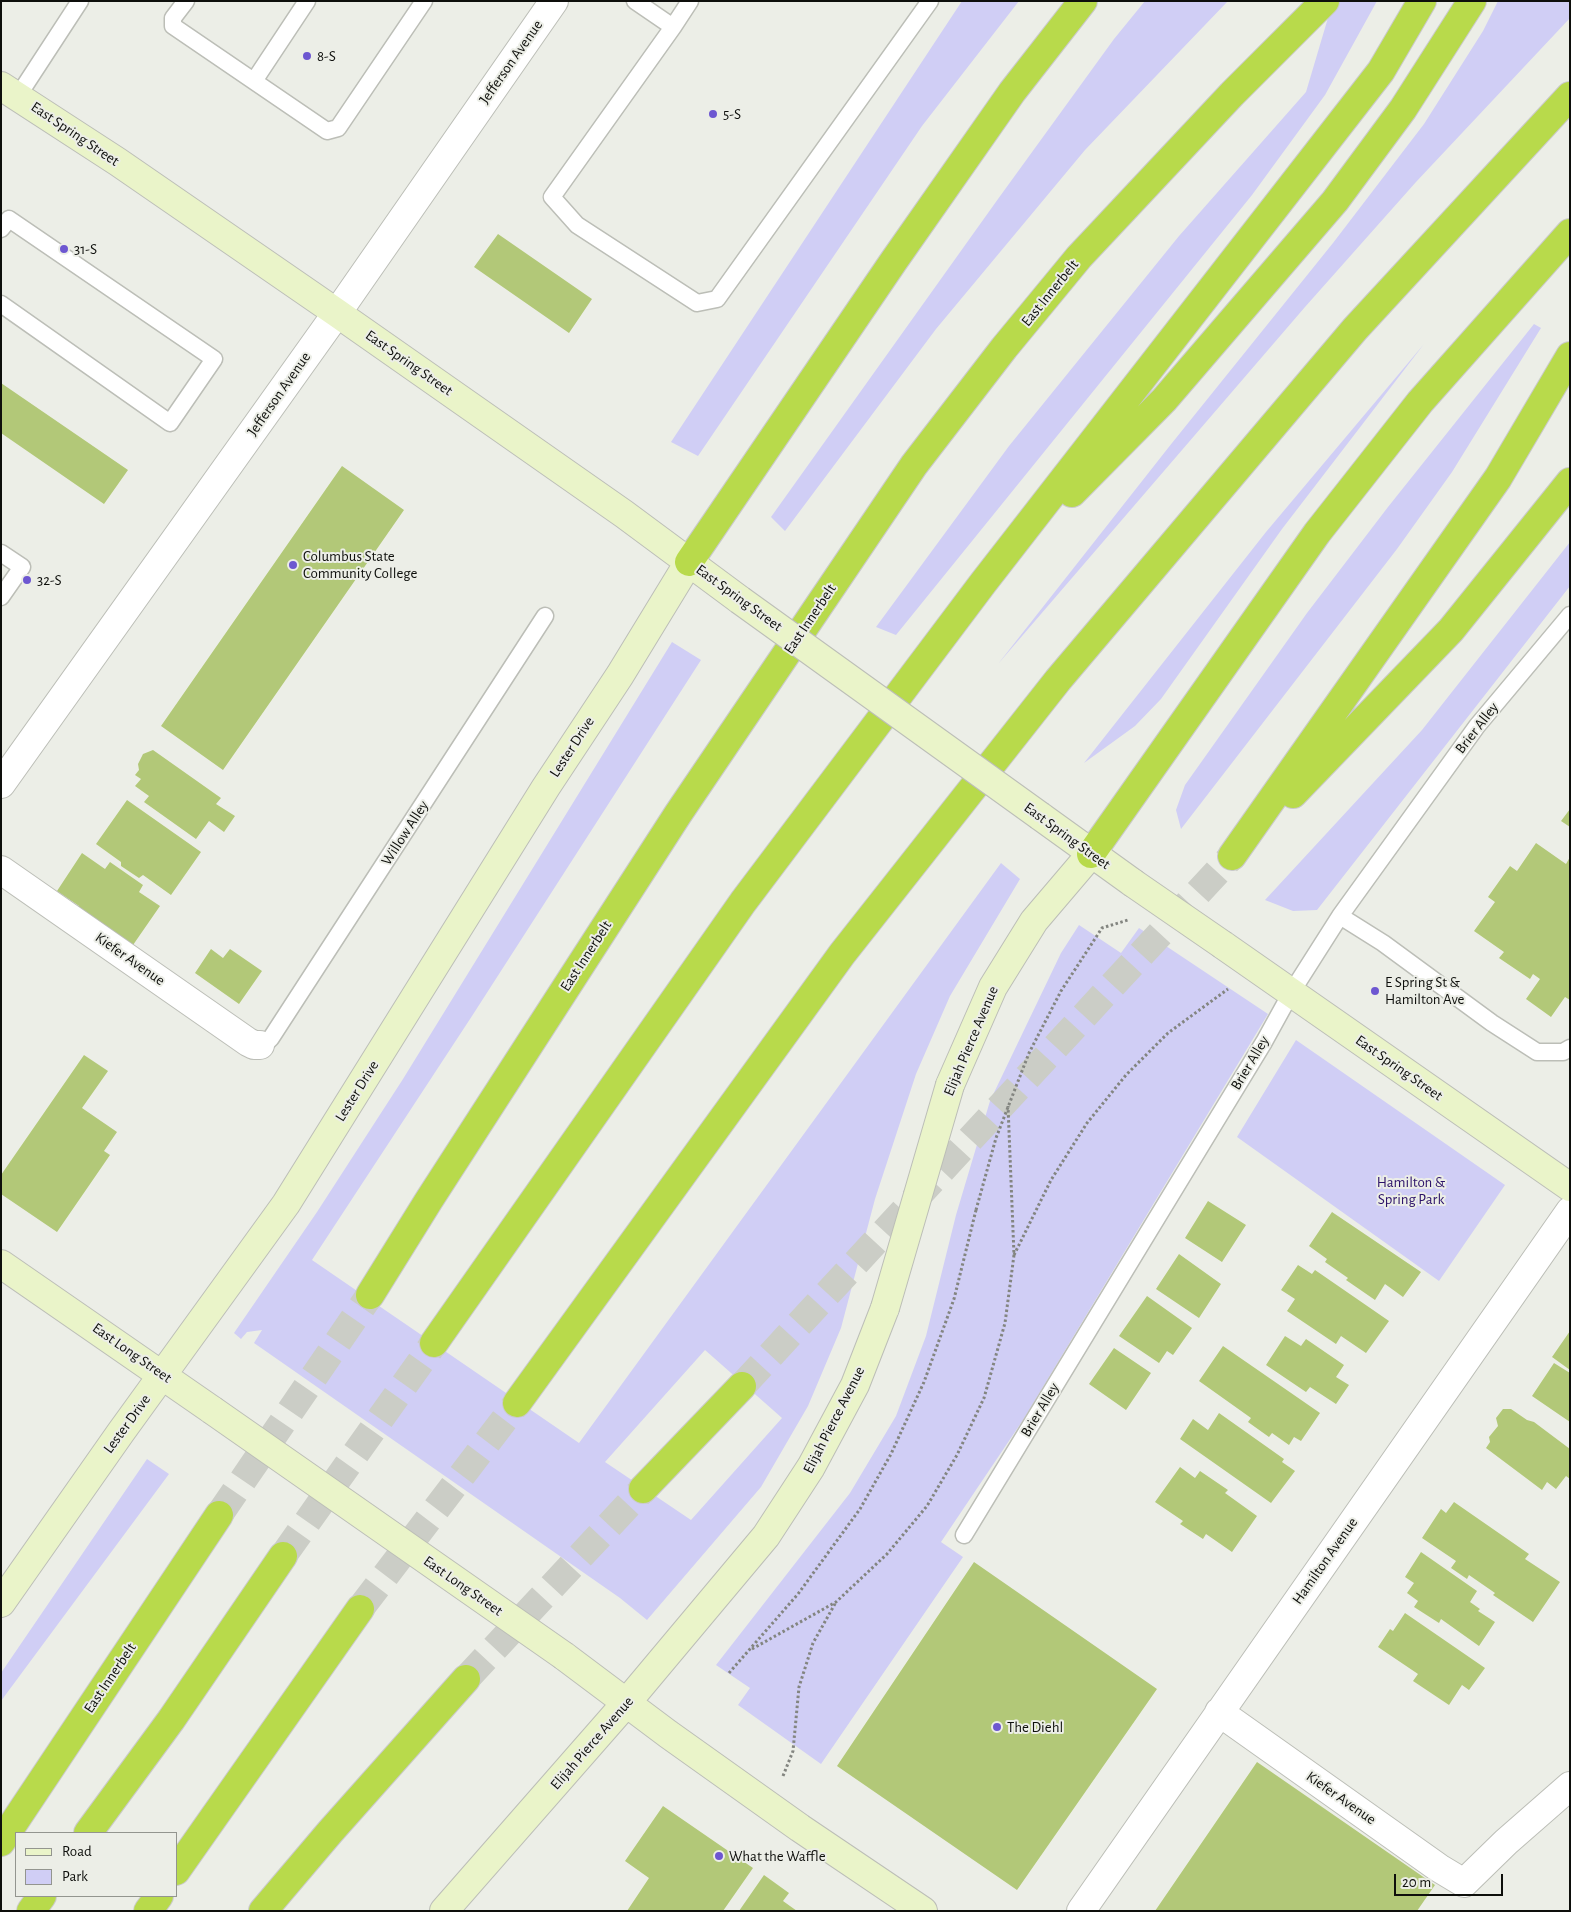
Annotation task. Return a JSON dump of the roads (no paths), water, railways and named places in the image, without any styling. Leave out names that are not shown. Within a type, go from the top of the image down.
[{"type":"highway","points":[[689,562],[887,270],[1006,100],[1083,1]]},
{"type":"highway","points":[[434,1343],[743,902],[983,583],[1382,71],[1422,1]]},
{"type":"highway","points":[[983,583],[1164,400],[1335,201],[1403,109],[1472,1]]},
{"type":"highway","name":"East Innerbelt","points":[[370,1295],[434,1192],[678,814],[914,465],[1004,348],[1079,257],[1232,94],[1324,2]]},
{"type":"highway","points":[[517,1402],[842,954],[1058,680],[1355,329],[1570,96]]},
{"type":"highway","points":[[1090,854],[1317,533],[1420,402],[1565,238]]},
{"type":"highway","points":[[1570,356],[1498,478],[1232,856],[1451,630],[1570,482]]},
{"type":"highway","points":[[643,1489],[742,1386]]},
{"type":"highway","name":"East Innerbelt","points":[[1,1842],[219,1514]]},
{"type":"highway","points":[[89,1832],[171,1720],[283,1556]]},
{"type":"highway","points":[[178,1868],[360,1609]]},
{"type":"highway","points":[[263,1911],[330,1832],[466,1679]]},
{"type":"highway","points":[[31,1911],[41,1897]]},
{"type":"highway","points":[[148,1911],[158,1897]]},
{"type":"main road","name":"East Spring Street","points":[[10,91],[118,162],[624,514],[1090,854],[1133,882],[1570,1187]]},
{"type":"main road","name":"Lester Drive","points":[[1,1603],[286,1204],[546,787],[620,675],[689,562]]},
{"type":"main road","name":"Elijah Pierce Avenue","points":[[444,1911],[627,1702],[771,1528],[811,1467],[855,1385],[884,1308],[950,1085],[993,986],[1034,921],[1090,854]]},
{"type":"main road","name":"East Long Street","points":[[1,1264],[163,1374],[564,1656],[770,1807],[923,1911]]},
{"type":"street","name":"Jefferson Avenue","points":[[1,784],[336,313],[554,1]]},
{"type":"street","name":"Kiefer Avenue","points":[[1,870],[248,1042],[260,1045]]},
{"type":"street","name":"Hamilton Avenue","points":[[1081,1911],[1570,1211]]},
{"type":"street","name":"Kiefer Avenue","points":[[1219,1712],[1439,1868],[1464,1883],[1506,1842],[1570,1786]]},
{"type":"lane","points":[[10,91],[80,1]]},
{"type":"lane","points":[[186,1],[174,18],[173,26],[327,131],[338,128],[424,1]]},
{"type":"lane","points":[[254,81],[307,1]]},
{"type":"lane","points":[[635,1],[673,27]]},
{"type":"lane","points":[[690,1],[552,197],[578,224],[696,303],[717,299],[930,1]]},
{"type":"lane","points":[[1,229],[9,219],[214,359],[170,423],[1,304]]},
{"type":"lane","points":[[1,553],[22,567],[1,597]]},
{"type":"lane","name":"Brier Alley","points":[[964,1535],[1264,1042],[1291,993],[1340,916],[1476,726],[1570,615]]},
{"type":"lane","name":"Willow Alley","points":[[260,1045],[266,1043],[271,1038],[545,616]]},
{"type":"lane","points":[[1340,916],[1383,943],[1492,1023],[1537,1052],[1563,1052],[1570,1048]]},
{"type":"tunnel","points":[[742,1386],[1232,856]]},
{"type":"tunnel","points":[[219,1515],[370,1295]]},
{"type":"tunnel","points":[[283,1556],[434,1343]]},
{"type":"tunnel","points":[[360,1609],[517,1403]]},
{"type":"tunnel","points":[[466,1679],[643,1489]]},
{"type":"place","name":"8-S","points":[[307,56]]},
{"type":"place","name":"5-S","points":[[713,114]]},
{"type":"place","name":"31-S","points":[[64,249]]},
{"type":"place","name":"Columbus State Community College","points":[[293,565]]},
{"type":"place","name":"32-S","points":[[27,580]]},
{"type":"place","name":"E Spring St & Hamilton Ave","points":[[1375,991]]},
{"type":"place","name":"The Diehl","points":[[997,1727]]},
{"type":"place","name":"What the Waffle","points":[[719,1856]]},
{"type":"park label","name":"Hamilton & Spring Park","points":[[1411,1190]]}]
